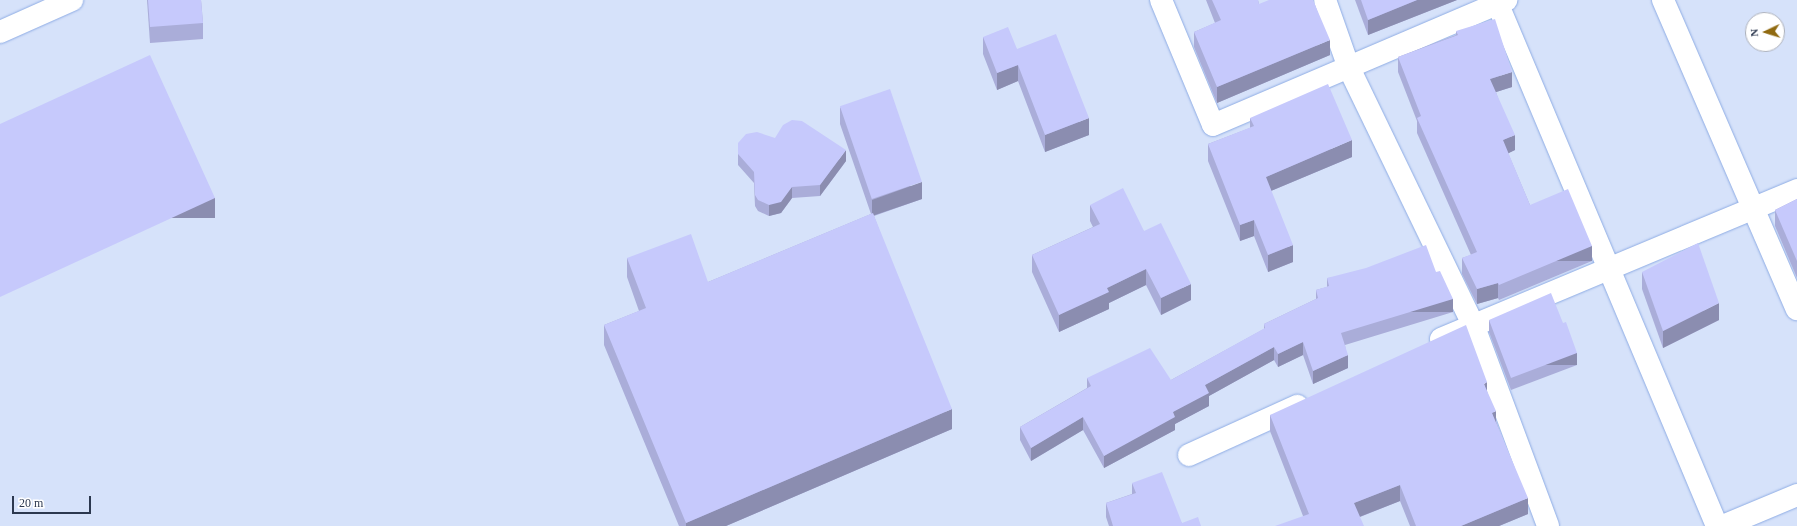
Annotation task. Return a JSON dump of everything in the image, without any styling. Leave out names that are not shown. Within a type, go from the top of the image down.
[{"type":"street","points":[[0,32],[72,0]]},
{"type":"street","points":[[1161,0],[1213,125],[1349,68],[1500,1],[1609,270],[1717,526]]},
{"type":"street","points":[[1325,0],[1349,68],[1473,324],[1548,526]]},
{"type":"street","points":[[1663,0],[1797,309]]},
{"type":"street","points":[[1424,347],[1473,324],[1609,270],[1797,190]]},
{"type":"street","points":[[1189,455],[1312,399]]},
{"type":"street","points":[[1723,526],[1797,495]]},
{"type":"building","points":[[148,0],[201,0],[203,23],[150,27]]},
{"type":"building","points":[[1212,0],[1258,0],[1259,4],[1269,0],[1313,0],[1330,40],[1217,87],[1194,32],[1221,20]]},
{"type":"building","points":[[1361,0],[1417,0],[1368,20]]},
{"type":"building","points":[[1495,19],[1512,72],[1490,79],[1515,135],[1503,140],[1530,205],[1568,189],[1592,246],[1499,285],[1498,283],[1477,289],[1462,258],[1477,252],[1417,118],[1421,116],[1398,57],[1458,35],[1456,31]]},
{"type":"building","points":[[1008,27],[1017,49],[1056,34],[1089,118],[1045,135],[1018,65],[997,73],[983,37]]},
{"type":"building","points":[[150,55],[215,198],[0,297],[0,124]]},
{"type":"building","points":[[1328,84],[1352,140],[1266,177],[1293,245],[1268,255],[1254,220],[1240,225],[1208,144],[1254,126],[1250,118]]},
{"type":"building","points":[[890,89],[922,182],[872,199],[840,106]]},
{"type":"building","points":[[792,120],[802,121],[846,150],[820,185],[792,187],[781,202],[769,205],[758,200],[755,195],[754,172],[738,154],[738,143],[746,134],[757,132],[775,138],[783,125]]},
{"type":"building","points":[[1123,188],[1144,231],[1161,223],[1191,284],[1161,298],[1146,269],[1107,288],[1109,292],[1059,315],[1032,255],[1100,224],[1090,205]]},
{"type":"building","points":[[1797,199],[1797,261],[1775,210]]},
{"type":"building","points":[[873,213],[952,409],[686,523],[604,325],[646,308],[627,258],[691,234],[708,282]]},
{"type":"building","points":[[1698,243],[1719,303],[1663,331],[1642,272]]},
{"type":"building","points":[[1426,245],[1436,272],[1440,271],[1453,299],[1341,333],[1348,355],[1313,371],[1303,342],[1278,354],[1274,347],[1205,385],[1209,393],[1173,412],[1175,417],[1104,456],[1083,417],[1031,448],[1020,427],[1091,386],[1087,378],[1150,348],[1171,380],[1265,328],[1264,324],[1318,298],[1316,290],[1329,286],[1327,278],[1366,268]]},
{"type":"building","points":[[1551,293],[1563,323],[1566,322],[1577,353],[1511,378],[1489,320]]},
{"type":"building","points":[[1466,325],[1487,382],[1484,384],[1496,411],[1492,413],[1528,498],[1461,526],[1416,526],[1400,485],[1354,503],[1364,526],[1275,526],[1309,514],[1270,415]]},
{"type":"building","points":[[1162,472],[1182,523],[1198,517],[1201,526],[1113,526],[1106,503],[1136,493],[1132,483]]}]
